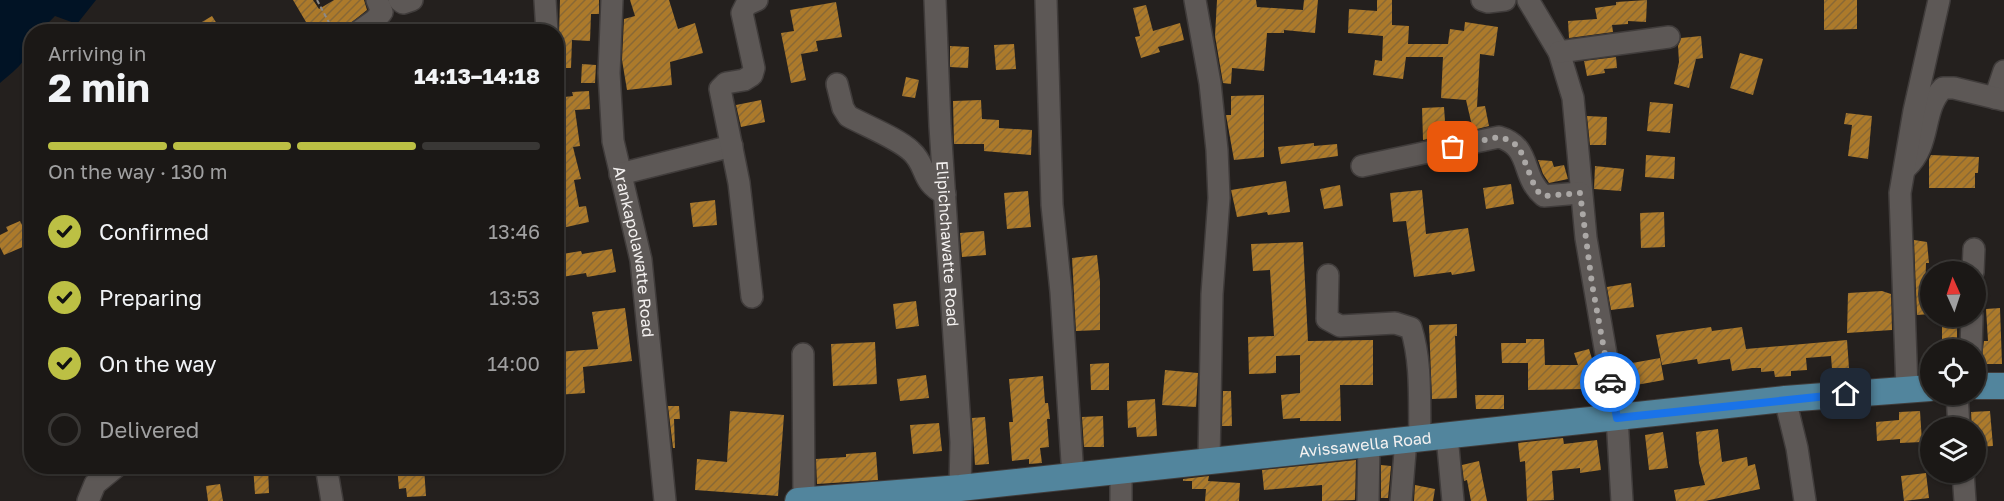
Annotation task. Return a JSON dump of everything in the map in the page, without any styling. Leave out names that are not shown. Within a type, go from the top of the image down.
[{"type":"main road","points":[[1986,386],[2004,386]]},
{"type":"main road","name":"Avissawella Road","points":[[798,501],[1073,477],[1209,460],[1785,399],[1919,389]]},
{"type":"street","points":[[369,24],[382,12],[377,0]]},
{"type":"street","points":[[399,0],[403,3],[412,0]]},
{"type":"street","points":[[545,0],[547,24]]},
{"type":"street","name":"Arankapolawatte Road","points":[[612,0],[609,73],[613,141],[641,260],[665,501]]},
{"type":"street","points":[[752,297],[739,183],[720,89],[726,83],[744,80],[752,75],[754,68],[742,13],[746,5],[757,0]]},
{"type":"street","name":"Elipichchawatte Road","points":[[935,0],[961,442],[960,488]]},
{"type":"street","points":[[1046,0],[1052,205],[1061,292],[1073,477]]},
{"type":"street","points":[[1195,0],[1210,83],[1218,150],[1219,198],[1212,294],[1209,460]]},
{"type":"street","points":[[1482,0],[1488,2],[1505,0]]},
{"type":"street","points":[[1528,0],[1559,52],[1573,98],[1580,193],[1592,284],[1617,418],[1622,501]]},
{"type":"street","points":[[1919,389],[1900,220],[1903,171],[1914,111],[1940,0]]},
{"type":"street","points":[[1559,52],[1670,37]]},
{"type":"street","points":[[1903,171],[1921,149],[1935,97],[1943,88],[1954,88],[2000,99],[2004,71]]},
{"type":"street","points":[[837,84],[843,108],[848,116],[909,149],[918,157],[928,182],[934,189],[945,194]]},
{"type":"street","points":[[1362,166],[1499,137],[1519,147],[1536,190],[1544,196],[1580,193]]},
{"type":"street","points":[[620,174],[732,147]]},
{"type":"street","points":[[1973,261],[1974,249]]},
{"type":"street","points":[[1328,275],[1327,319],[1340,326],[1395,323],[1411,328],[1418,373],[1413,440],[1401,501]]},
{"type":"street","points":[[803,354],[804,501]]},
{"type":"street","points":[[1785,399],[1797,448],[1805,501]]},
{"type":"street","points":[[1447,436],[1453,501]]},
{"type":"street","points":[[1368,501],[1369,444]]},
{"type":"street","points":[[1121,471],[1121,501]]},
{"type":"street","points":[[88,501],[95,484],[107,474]]},
{"type":"street","points":[[327,474],[332,501]]},
{"type":"street","points":[[1964,483],[1965,501]]},
{"type":"path","points":[[317,0],[330,24]]},
{"type":"water","points":[[0,0],[96,0],[77,24],[55,16],[47,24],[24,24],[24,60],[0,83]]},
{"type":"building","points":[[293,0],[313,0],[319,9],[334,0],[364,0],[367,10],[350,24],[302,24],[306,22]]},
{"type":"building","points":[[560,0],[599,0],[599,14],[591,14],[590,41],[572,40],[571,68],[564,68],[564,24],[559,24]]},
{"type":"building","points":[[630,0],[669,0],[678,29],[695,23],[703,53],[670,62],[672,85],[627,90],[622,60],[624,19],[635,16]]},
{"type":"building","points":[[1217,0],[1256,0],[1257,7],[1303,10],[1304,0],[1318,0],[1315,33],[1284,30],[1284,33],[1267,33],[1264,71],[1232,68],[1231,84],[1223,83],[1215,36]]},
{"type":"building","points":[[1377,0],[1392,0],[1392,25],[1409,26],[1408,44],[1448,44],[1450,29],[1464,31],[1465,22],[1498,27],[1494,56],[1480,54],[1477,107],[1485,106],[1489,126],[1473,130],[1466,100],[1441,98],[1443,57],[1406,57],[1403,79],[1373,75],[1375,60],[1382,61],[1383,36],[1348,33],[1349,9],[1377,11]]},
{"type":"building","points":[[1647,0],[1646,22],[1628,21],[1628,24],[1612,25],[1613,32],[1569,38],[1568,21],[1597,19],[1595,8],[1616,5],[1616,2]]},
{"type":"building","points":[[1824,0],[1857,0],[1857,29],[1824,30]]},
{"type":"building","points":[[836,2],[842,37],[816,41],[818,51],[801,54],[806,80],[791,83],[781,33],[794,31],[790,10]]},
{"type":"building","points":[[1146,5],[1153,31],[1180,23],[1184,40],[1158,47],[1160,52],[1141,58],[1135,37],[1140,36],[1133,8]]},
{"type":"building","points":[[212,16],[217,24],[198,24]]},
{"type":"building","points":[[1701,36],[1703,58],[1696,59],[1689,88],[1674,84],[1681,38]]},
{"type":"building","points":[[1014,44],[1016,69],[996,70],[994,45]]},
{"type":"building","points":[[950,46],[969,47],[968,68],[950,67]]},
{"type":"building","points":[[1740,53],[1763,59],[1753,95],[1730,88]]},
{"type":"building","points":[[1616,57],[1617,68],[1604,69],[1605,73],[1587,76],[1584,61]]},
{"type":"building","points":[[582,64],[596,65],[595,83],[581,83]]},
{"type":"building","points":[[906,77],[919,80],[915,98],[902,96]]},
{"type":"building","points":[[589,91],[590,109],[575,110],[580,146],[573,147],[581,179],[574,180],[579,207],[586,206],[589,222],[564,228],[564,97],[573,96],[572,92]]},
{"type":"building","points":[[1264,95],[1264,157],[1234,160],[1226,115],[1231,115],[1231,96]]},
{"type":"building","points":[[761,100],[765,122],[741,127],[736,105]]},
{"type":"building","points":[[981,100],[982,119],[999,120],[999,128],[1032,130],[1031,155],[984,151],[984,144],[954,144],[953,101]]},
{"type":"building","points":[[1650,102],[1673,104],[1670,133],[1647,131]]},
{"type":"building","points":[[1444,107],[1446,135],[1423,140],[1422,108]]},
{"type":"building","points":[[1846,113],[1872,116],[1868,159],[1848,156],[1852,125],[1844,124]]},
{"type":"building","points":[[1587,116],[1607,117],[1606,145],[1590,145]]},
{"type":"building","points":[[1314,143],[1314,146],[1337,144],[1338,156],[1281,164],[1278,147]]},
{"type":"building","points":[[1646,155],[1675,157],[1674,179],[1645,177]]},
{"type":"building","points":[[1931,155],[1979,157],[1978,173],[1975,173],[1975,188],[1929,188]]},
{"type":"building","points":[[1538,160],[1552,161],[1554,167],[1564,165],[1568,179],[1549,183]]},
{"type":"building","points":[[1595,166],[1624,169],[1621,191],[1594,189]]},
{"type":"building","points":[[1286,181],[1290,212],[1268,215],[1267,212],[1237,217],[1231,190]]},
{"type":"building","points":[[1511,184],[1514,204],[1486,209],[1483,188]]},
{"type":"building","points":[[1340,185],[1343,206],[1324,209],[1320,189]]},
{"type":"building","points":[[1422,190],[1426,234],[1468,228],[1475,271],[1414,277],[1406,221],[1393,222],[1390,193]]},
{"type":"building","points":[[1028,191],[1031,227],[1007,229],[1004,193]]},
{"type":"building","points":[[715,200],[717,225],[693,227],[690,203]]},
{"type":"building","points":[[1664,212],[1665,247],[1641,248],[1640,213]]},
{"type":"building","points":[[20,221],[24,224],[24,246],[4,255],[0,247],[0,235],[8,231],[6,227]]},
{"type":"building","points":[[984,231],[986,255],[962,257],[960,233]]},
{"type":"building","points":[[1914,240],[1927,242],[1929,261],[1920,261],[1920,315],[1917,315]]},
{"type":"building","points":[[1303,242],[1308,341],[1373,340],[1373,385],[1340,385],[1341,421],[1283,419],[1281,395],[1300,393],[1300,355],[1276,356],[1276,373],[1249,374],[1248,337],[1274,336],[1270,270],[1253,271],[1251,244]]},
{"type":"building","points":[[612,249],[616,272],[587,277],[586,273],[564,277],[564,254],[581,251],[582,254]]},
{"type":"building","points":[[1097,255],[1100,282],[1100,330],[1076,331],[1072,258]]},
{"type":"building","points":[[1631,283],[1634,307],[1611,310],[1607,287]]},
{"type":"building","points":[[1882,291],[1891,294],[1892,330],[1847,333],[1848,293]]},
{"type":"building","points":[[916,301],[919,326],[896,329],[893,304]]},
{"type":"building","points":[[625,308],[632,361],[583,367],[585,393],[564,394],[564,351],[598,349],[592,312]]},
{"type":"building","points":[[2000,308],[2002,364],[1986,364],[1986,341],[1988,341],[1986,309]]},
{"type":"building","points":[[1457,324],[1457,336],[1455,336],[1457,398],[1432,399],[1429,325]]},
{"type":"building","points":[[1711,327],[1712,331],[1742,327],[1746,349],[1847,340],[1849,368],[1832,369],[1831,356],[1806,358],[1807,370],[1791,371],[1791,376],[1775,377],[1774,371],[1761,372],[1761,368],[1732,371],[1730,359],[1698,364],[1697,359],[1662,365],[1656,335]]},
{"type":"building","points":[[1942,327],[1957,327],[1957,339],[1942,339]]},
{"type":"building","points":[[1526,339],[1544,339],[1545,365],[1578,365],[1574,353],[1589,349],[1596,372],[1593,373],[1598,394],[1585,397],[1583,389],[1528,390],[1528,363],[1502,363],[1501,343],[1526,343]]},
{"type":"building","points":[[875,342],[877,384],[833,386],[831,344]]},
{"type":"building","points":[[1660,358],[1664,380],[1625,387],[1621,365]]},
{"type":"building","points":[[1109,363],[1109,390],[1091,390],[1090,364]]},
{"type":"building","points":[[1165,370],[1198,373],[1196,407],[1162,405]]},
{"type":"building","points":[[926,375],[929,398],[900,401],[897,379]]},
{"type":"building","points":[[1043,376],[1045,403],[1048,403],[1050,419],[1047,419],[1049,447],[1040,448],[1042,463],[1029,464],[1029,459],[1012,461],[1009,422],[1013,422],[1009,379]]},
{"type":"building","points":[[1223,391],[1231,391],[1232,426],[1222,426]]},
{"type":"building","points":[[1475,395],[1504,395],[1504,409],[1476,409]]},
{"type":"building","points":[[1155,399],[1157,436],[1137,437],[1136,427],[1128,428],[1127,401]]},
{"type":"building","points":[[668,406],[679,406],[680,419],[674,419],[675,448],[673,448]]},
{"type":"building","points":[[730,411],[784,415],[778,496],[695,490],[697,459],[727,462]]},
{"type":"building","points":[[1920,411],[1920,442],[1900,443],[1900,439],[1877,441],[1876,422],[1899,420],[1899,412]]},
{"type":"building","points":[[1990,411],[1993,446],[1986,446],[1986,417],[1971,417],[1971,412]]},
{"type":"building","points":[[1103,416],[1104,447],[1084,447],[1082,417]]},
{"type":"building","points":[[985,417],[989,464],[975,465],[972,418]]},
{"type":"building","points":[[939,423],[942,451],[913,454],[910,425]]},
{"type":"building","points":[[1718,429],[1722,462],[1747,457],[1748,466],[1755,464],[1760,489],[1705,501],[1676,501],[1674,490],[1705,485],[1699,463],[1696,432]]},
{"type":"building","points":[[1663,432],[1668,468],[1649,470],[1645,435]]},
{"type":"building","points":[[1563,438],[1564,444],[1597,440],[1601,470],[1580,473],[1580,468],[1552,471],[1554,500],[1527,501],[1525,461],[1520,462],[1518,443]]},
{"type":"building","points":[[876,452],[878,480],[817,484],[816,459]]},
{"type":"building","points":[[1356,460],[1355,500],[1322,501],[1322,485],[1264,490],[1262,470]]},
{"type":"building","points":[[1479,461],[1487,501],[1471,501],[1467,480],[1464,481],[1462,465]]},
{"type":"building","points":[[1381,465],[1391,466],[1388,498],[1381,498]]},
{"type":"building","points":[[254,474],[268,474],[269,493],[255,494]]},
{"type":"building","points":[[398,474],[424,474],[426,496],[407,497],[406,488],[399,489]]},
{"type":"building","points":[[1920,474],[1920,483],[1927,483],[1929,498],[1904,501],[1901,476]]},
{"type":"building","points":[[1209,476],[1208,481],[1240,483],[1239,501],[1205,501],[1206,489],[1192,489],[1192,481],[1183,481],[1183,479]]},
{"type":"building","points":[[220,484],[223,501],[208,501],[206,486]]},
{"type":"building","points":[[1415,485],[1435,489],[1433,501],[1414,501]]},
{"type":"way so far","points":[[1453,147],[1499,137],[1509,140],[1519,147],[1536,190],[1544,196],[1580,193],[1592,284],[1610,382]]},
{"type":"route","points":[[1610,382],[1617,418],[1846,394]]}]
